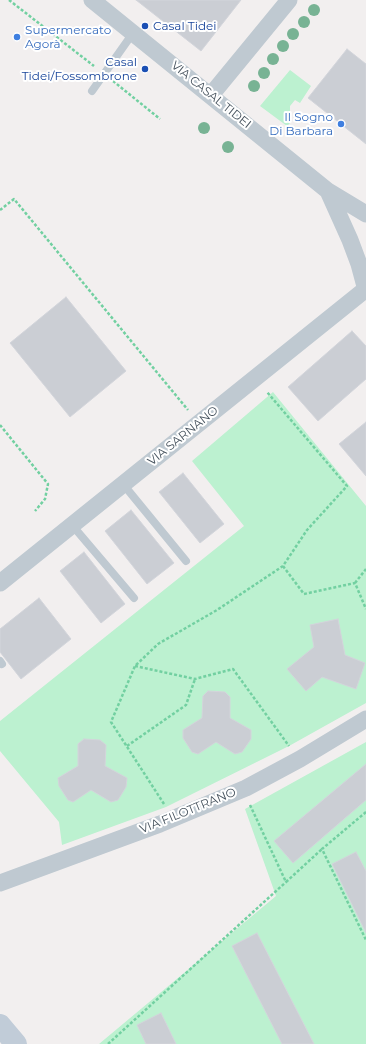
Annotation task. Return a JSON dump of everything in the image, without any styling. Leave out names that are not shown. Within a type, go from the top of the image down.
[{"type":"street","name":"VIA CASAL TIDEI","points":[[92,0],[328,191],[366,214]]},
{"type":"street","points":[[211,95],[289,0]]},
{"type":"street","name":"VIA CASAL TIDEI","points":[[328,191],[352,246],[366,290]]},
{"type":"street","name":"VIA SARNANO","points":[[0,582],[366,290]]},
{"type":"street","name":"VIA FILOTTRANO","points":[[0,882],[160,824],[246,788],[300,759],[366,719]]},
{"type":"street","points":[[0,1025],[15,1044]]},
{"type":"lane","points":[[92,91],[133,33]]},
{"type":"lane","points":[[123,484],[186,561]]},
{"type":"lane","points":[[72,525],[134,598]]},
{"type":"path","points":[[9,0],[160,119]]},
{"type":"path","points":[[0,210],[14,199],[191,413]]},
{"type":"path","points":[[166,807],[111,722],[135,666],[158,644],[217,610],[283,566],[307,530],[347,486],[267,392]]},
{"type":"path","points":[[0,425],[48,484],[46,499],[35,511]]},
{"type":"path","points":[[283,566],[304,594],[355,583],[366,569]]},
{"type":"path","points":[[355,583],[366,609]]},
{"type":"path","points":[[135,666],[195,679],[233,669],[291,748]]},
{"type":"path","points":[[127,746],[186,705],[195,679]]},
{"type":"path","points":[[249,803],[286,882]]},
{"type":"path","points":[[108,1044],[322,849],[366,812]]},
{"type":"path","points":[[322,849],[366,940]]},
{"type":"green space","points":[[290,70],[311,86],[300,103],[295,100],[290,106],[290,123],[287,126],[260,106]]},
{"type":"green space","points":[[273,392],[366,506],[366,703],[289,746],[166,807],[62,845],[59,822],[0,751],[0,721],[244,526],[192,461]]},
{"type":"green space","points":[[366,742],[366,1044],[99,1044],[276,896],[245,809]]},
{"type":"building","points":[[136,0],[241,0],[201,51]]},
{"type":"building","points":[[347,49],[366,64],[366,144],[308,98]]},
{"type":"building","points":[[66,297],[126,371],[70,417],[10,343]]},
{"type":"building","points":[[352,331],[366,346],[366,379],[318,421],[288,387]]},
{"type":"building","points":[[366,422],[366,476],[339,444]]},
{"type":"building","points":[[183,473],[224,524],[200,543],[159,492]]},
{"type":"building","points":[[131,510],[174,563],[147,584],[105,531]]},
{"type":"building","points":[[84,552],[125,604],[101,623],[60,571]]},
{"type":"building","points":[[39,598],[71,639],[21,679],[0,652],[0,629]]},
{"type":"building","points":[[338,619],[345,655],[365,663],[356,689],[322,677],[306,691],[287,669],[314,647],[310,625]]},
{"type":"building","points":[[208,691],[225,692],[230,697],[230,718],[251,730],[251,739],[242,752],[235,754],[216,742],[198,754],[192,752],[183,738],[183,730],[202,718],[203,696]]},
{"type":"building","points":[[84,739],[100,740],[106,745],[105,766],[127,778],[126,787],[118,800],[111,802],[91,790],[73,802],[68,800],[59,786],[58,778],[78,766],[78,744]]},
{"type":"building","points":[[366,764],[366,800],[293,863],[274,841]]},
{"type":"building","points":[[356,852],[366,871],[366,933],[332,864]]},
{"type":"building","points":[[257,933],[314,1044],[282,1044],[232,946]]},
{"type":"building","points":[[161,1013],[176,1044],[146,1044],[137,1025]]},
{"type":"place","name":"Casal Tidei","points":[[145,26]]},
{"type":"place","name":"Supermercato Agorà","points":[[17,37]]},
{"type":"place","name":"Casal Tidei/Fossombrone","points":[[145,69]]},
{"type":"place","name":"Il Sogno Di Barbara","points":[[341,124]]}]
